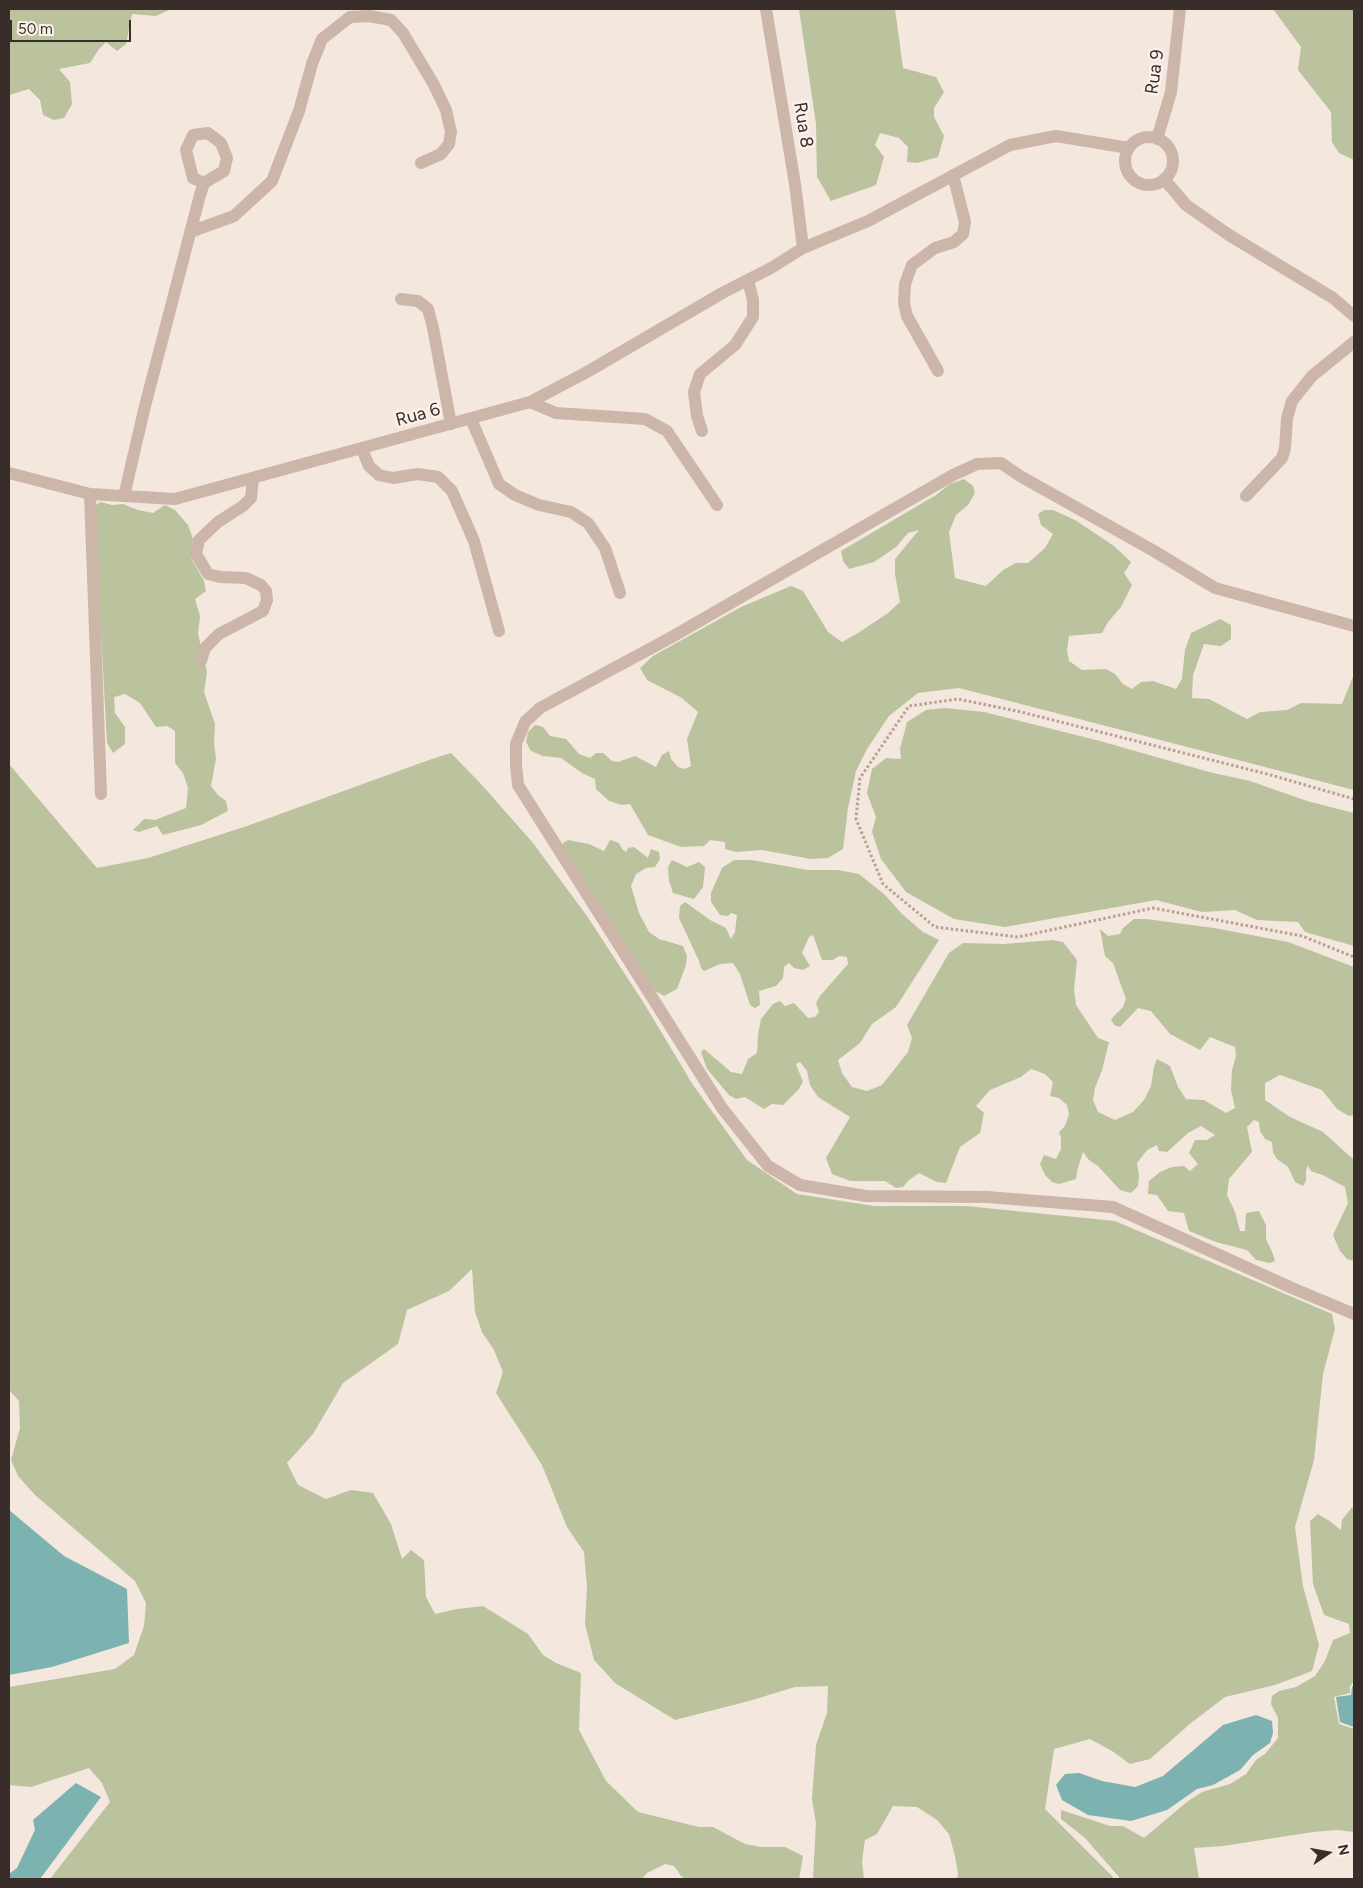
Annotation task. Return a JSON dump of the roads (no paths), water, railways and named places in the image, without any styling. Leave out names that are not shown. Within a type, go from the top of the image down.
[{"type":"street","name":"Rua 8","points":[[766,9],[795,184],[803,248]]},
{"type":"street","name":"Rua 9","points":[[1158,139],[1172,92],[1180,9]]},
{"type":"street","points":[[190,232],[234,216],[272,181],[299,111],[312,64],[322,39],[350,17],[369,16],[391,20],[403,33],[446,110],[451,132],[449,144],[441,154],[421,163]]},
{"type":"street","name":"Rua 6","points":[[9,473],[90,494],[175,499],[530,402],[587,372],[803,248],[868,221],[1010,145],[1056,136],[1129,148]]},
{"type":"street","points":[[1142,138],[1158,139],[1164,143],[1172,157],[1170,172],[1164,179],[1152,185],[1144,184],[1131,177],[1125,163],[1126,155],[1129,148],[1142,138]]},
{"type":"street","points":[[938,371],[908,316],[904,303],[905,284],[912,266],[935,248],[954,242],[963,234],[965,222],[954,175]]},
{"type":"street","points":[[1164,179],[1186,205],[1229,235],[1332,298],[1354,316]]},
{"type":"street","points":[[124,496],[144,406],[204,183]]},
{"type":"street","points":[[702,431],[697,416],[694,392],[700,374],[735,345],[753,317],[753,300],[748,280]]},
{"type":"street","points":[[401,299],[418,301],[428,309],[451,424]]},
{"type":"street","points":[[1246,496],[1282,458],[1285,448],[1287,418],[1292,401],[1312,376],[1354,342]]},
{"type":"street","points":[[530,402],[556,413],[645,419],[667,432],[717,505]]},
{"type":"street","points":[[471,418],[499,484],[515,495],[539,505],[571,512],[588,524],[605,548],[620,594]]},
{"type":"street","points":[[362,448],[369,466],[379,475],[392,478],[418,474],[438,477],[452,491],[474,541],[499,632]]},
{"type":"street","points":[[1354,626],[1215,588],[1154,551],[1020,476],[1001,463],[977,464],[945,480],[670,638],[540,708],[524,722],[516,744],[518,785],[722,1108],[768,1166],[800,1185],[866,1196],[987,1197],[1112,1207],[1354,1314]]},
{"type":"street","points":[[201,661],[205,648],[219,634],[263,611],[267,600],[266,591],[261,585],[246,578],[220,577],[208,574],[196,554],[199,540],[218,522],[243,506],[251,498],[253,478]]},
{"type":"street","points":[[90,494],[101,794]]},
{"type":"water","points":[[9,1510],[64,1556],[127,1589],[129,1643],[52,1667],[9,1675]]},
{"type":"water","points":[[1354,1684],[1354,1727],[1340,1722],[1336,1697],[1351,1695]]},
{"type":"water","points":[[1256,1715],[1272,1721],[1273,1733],[1270,1743],[1253,1755],[1240,1770],[1213,1785],[1197,1789],[1167,1810],[1131,1821],[1088,1815],[1062,1800],[1056,1785],[1065,1774],[1079,1773],[1102,1781],[1135,1787],[1163,1776],[1223,1725]]},
{"type":"water","points":[[76,1783],[101,1797],[40,1879],[9,1879],[9,1874],[17,1868],[35,1830],[33,1820]]}]
